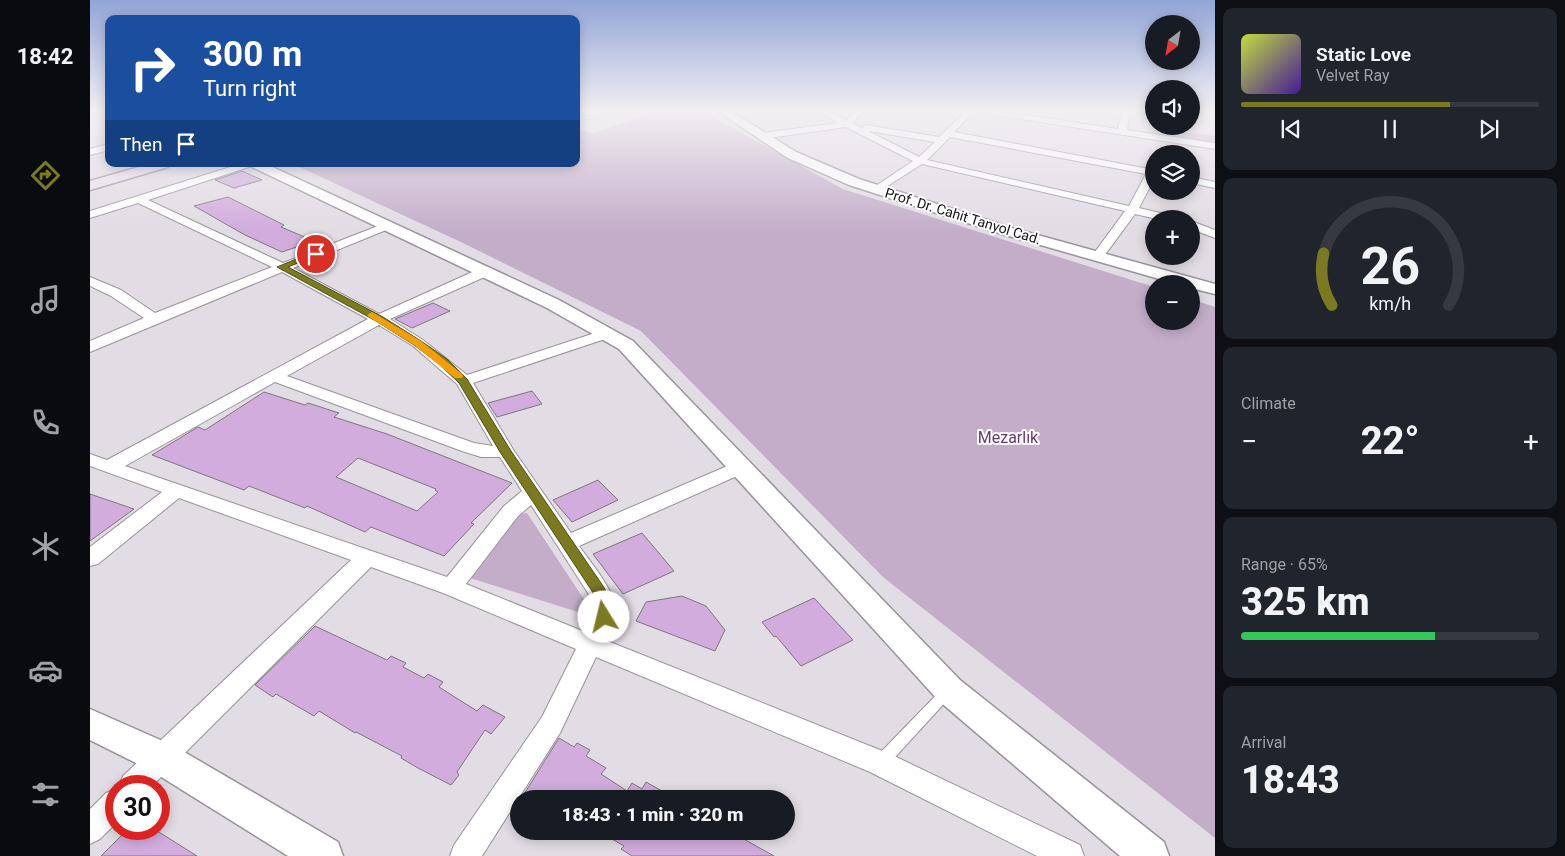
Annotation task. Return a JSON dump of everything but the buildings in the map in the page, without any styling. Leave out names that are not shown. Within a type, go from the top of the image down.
[{"type":"main road","points":[[90,180],[131,167]]},
{"type":"main road","points":[[90,186],[153,167]]},
{"type":"street","name":"Prof. Dr. Cahit Tanyol Cad.","points":[[787,152],[854,182],[1007,231],[1215,289]]},
{"type":"street","points":[[902,152],[920,161],[1145,213]]},
{"type":"street","points":[[878,189],[920,161],[929,152]]},
{"type":"street","points":[[1036,152],[1145,170]]},
{"type":"street","points":[[90,215],[240,167]]},
{"type":"street","points":[[262,167],[552,304],[626,345],[739,468],[949,690],[1150,856]]},
{"type":"street","points":[[1200,182],[1215,184]]},
{"type":"street","points":[[1098,256],[1132,210],[1145,186]]},
{"type":"street","points":[[138,199],[282,267],[379,319],[418,343],[443,362],[464,381],[506,452],[598,590],[604,604],[604,617],[551,725],[465,856]]},
{"type":"street","points":[[1200,225],[1215,228]]},
{"type":"street","points":[[90,347],[154,319],[387,226]]},
{"type":"street","points":[[1200,229],[1215,234]]},
{"type":"street","points":[[100,463],[273,376],[379,319],[484,272]]},
{"type":"street","points":[[90,281],[116,293],[154,319]]},
{"type":"street","points":[[464,381],[606,334]]},
{"type":"street","points":[[273,376],[468,447],[481,451],[506,452]]},
{"type":"street","points":[[100,463],[451,587],[880,762],[1069,856]]},
{"type":"street","points":[[566,543],[739,468]]},
{"type":"street","points":[[90,558],[176,491]]},
{"type":"street","points":[[451,587],[511,511],[533,493]]},
{"type":"street","points":[[144,775],[367,558]]},
{"type":"street","points":[[90,724],[162,758],[324,856]]},
{"type":"street","points":[[90,829],[105,814]]},
{"type":"lane","points":[[880,762],[949,690]]},
{"type":"green space","name":"Mezarlık","points":[[580,152],[776,152],[843,189],[1145,284],[1145,330],[1200,330],[1200,302],[1215,307],[1215,838],[883,577],[641,331],[463,243],[299,167],[580,167]]},
{"type":"green space","points":[[527,513],[587,604],[578,612],[470,578],[513,515]]},
{"type":"slow traffic","points":[[372,315],[418,343],[458,376]]},
{"type":"route","points":[[316,254],[282,267],[379,319],[418,343],[464,381],[506,452],[598,590],[604,604],[604,617]]}]
